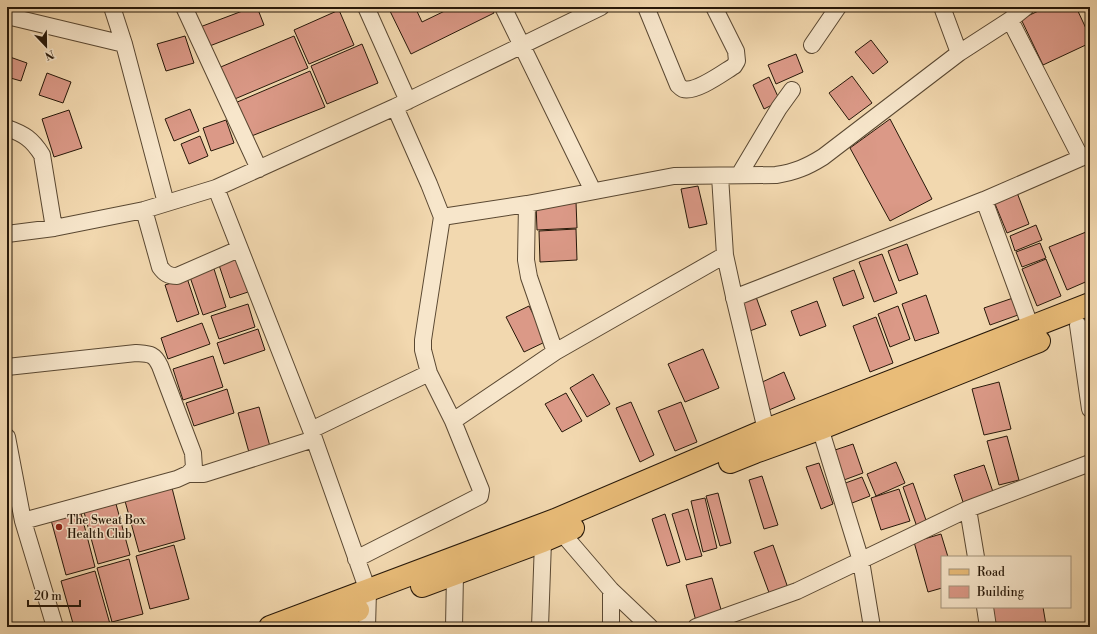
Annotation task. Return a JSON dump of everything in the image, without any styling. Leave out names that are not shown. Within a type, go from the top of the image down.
[{"type":"main road","points":[[317,627],[367,598],[553,531],[755,452],[817,420],[1090,304]]},
{"type":"main road","points":[[270,627],[367,598],[456,574],[553,531],[766,430],[817,420],[1084,323]]},
{"type":"street","points":[[112,7],[124,44],[166,203]]},
{"type":"street","points":[[184,7],[259,169]]},
{"type":"street","points":[[356,559],[480,496],[481,490],[453,421],[429,373],[423,350],[423,340],[442,216],[429,184],[366,7]]},
{"type":"street","points":[[503,7],[593,191]]},
{"type":"street","points":[[7,234],[54,228],[144,210],[216,188],[401,104],[601,7]]},
{"type":"street","points":[[646,7],[678,85],[684,89],[702,86],[734,66],[737,61],[738,56],[736,51],[714,7]]},
{"type":"street","points":[[812,45],[838,7]]},
{"type":"street","points":[[942,7],[959,53]]},
{"type":"street","points":[[442,216],[527,204],[674,176],[776,175],[792,173],[823,157],[959,53],[1010,20],[1026,7]]},
{"type":"street","points":[[10,13],[124,44]]},
{"type":"street","points":[[734,298],[984,200],[1085,156],[1010,20]]},
{"type":"street","points":[[739,175],[779,108],[792,90]]},
{"type":"street","points":[[7,128],[27,136],[36,145],[42,155],[54,228]]},
{"type":"street","points":[[720,176],[725,254],[734,298],[766,430]]},
{"type":"street","points":[[216,188],[238,249],[312,434],[356,559],[367,598],[367,627]]},
{"type":"street","points":[[984,200],[1031,328]]},
{"type":"street","points":[[527,204],[526,260],[536,298],[555,352]]},
{"type":"street","points":[[144,210],[160,266],[164,272],[170,276],[177,276],[238,249]]},
{"type":"street","points":[[453,421],[555,352],[725,254]]},
{"type":"street","points":[[1084,323],[1090,409]]},
{"type":"street","points":[[7,367],[136,353],[150,354],[157,359],[193,453],[194,468],[188,474],[176,479],[23,521]]},
{"type":"street","points":[[188,474],[204,474],[312,434],[429,373]]},
{"type":"street","points":[[817,420],[861,561],[872,627]]},
{"type":"street","points":[[7,437],[12,490],[23,521],[55,627]]},
{"type":"street","points":[[696,627],[797,591],[968,509],[1090,463]]},
{"type":"street","points":[[968,509],[976,556]]},
{"type":"street","points":[[553,531],[650,627]]},
{"type":"street","points":[[540,627],[553,531]]},
{"type":"street","points":[[454,627],[456,574]]},
{"type":"street","points":[[611,590],[611,627]]},
{"type":"street","points":[[985,608],[988,627]]},
{"type":"building","points":[[253,7],[257,7],[264,25],[207,47],[200,27]]},
{"type":"building","points":[[388,7],[415,7],[422,22],[453,7],[491,7],[494,13],[411,54]]},
{"type":"building","points":[[1047,7],[1076,7],[1090,37],[1090,43],[1043,65],[1021,19]]},
{"type":"building","points":[[1086,7],[1090,7],[1090,16]]},
{"type":"building","points":[[339,10],[354,45],[309,64],[294,30]]},
{"type":"building","points":[[185,36],[194,63],[166,71],[157,44]]},
{"type":"building","points":[[294,36],[308,68],[230,101],[216,69]]},
{"type":"building","points":[[871,40],[888,62],[873,74],[855,52]]},
{"type":"building","points":[[362,44],[378,83],[327,104],[311,66]]},
{"type":"building","points":[[796,54],[803,72],[776,84],[768,65]]},
{"type":"building","points":[[7,56],[27,63],[21,81],[7,77]]},
{"type":"building","points":[[310,71],[325,107],[249,137],[235,103]]},
{"type":"building","points":[[47,73],[71,82],[63,103],[39,95]]},
{"type":"building","points":[[852,76],[872,103],[849,120],[829,93]]},
{"type":"building","points":[[769,77],[780,101],[764,109],[753,85]]},
{"type":"building","points":[[190,109],[199,131],[174,141],[165,119]]},
{"type":"building","points":[[69,110],[82,148],[54,157],[42,119]]},
{"type":"building","points":[[890,119],[932,199],[890,221],[850,148]]},
{"type":"building","points":[[226,120],[234,143],[211,151],[203,128]]},
{"type":"building","points":[[200,136],[208,156],[189,164],[181,144]]},
{"type":"building","points":[[698,186],[707,224],[689,228],[681,189]]},
{"type":"building","points":[[1016,190],[1029,224],[1007,233],[993,199]]},
{"type":"building","points":[[576,202],[577,228],[537,230],[536,204]]},
{"type":"building","points":[[1036,225],[1042,240],[1015,251],[1010,236]]},
{"type":"building","points":[[576,229],[577,260],[540,262],[539,231]]},
{"type":"building","points":[[1086,232],[1090,241],[1090,280],[1067,290],[1049,247]]},
{"type":"building","points":[[1040,243],[1046,258],[1022,267],[1016,252]]},
{"type":"building","points":[[907,244],[918,274],[899,281],[888,251]]},
{"type":"building","points":[[882,254],[897,293],[874,302],[859,262]]},
{"type":"building","points":[[240,258],[251,291],[230,298],[219,265]]},
{"type":"building","points":[[1046,259],[1061,296],[1037,306],[1022,269]]},
{"type":"building","points":[[214,269],[226,307],[203,315],[190,277]]},
{"type":"building","points":[[854,270],[864,298],[843,306],[833,278]]},
{"type":"building","points":[[187,278],[199,314],[177,322],[165,285]]},
{"type":"building","points":[[755,294],[766,325],[747,332],[740,302]]},
{"type":"building","points":[[926,295],[939,333],[915,341],[902,304]]},
{"type":"building","points":[[1013,298],[1018,315],[990,325],[984,308]]},
{"type":"building","points":[[817,301],[826,326],[800,336],[791,311]]},
{"type":"building","points":[[248,304],[255,327],[219,339],[211,316]]},
{"type":"building","points":[[529,306],[547,341],[524,352],[506,317]]},
{"type":"building","points":[[898,306],[910,339],[890,347],[878,314]]},
{"type":"building","points":[[876,317],[893,363],[870,372],[853,326]]},
{"type":"building","points":[[202,323],[210,344],[168,359],[161,338]]},
{"type":"building","points":[[258,329],[265,350],[224,364],[217,343]]},
{"type":"building","points":[[703,349],[719,388],[685,402],[668,364]]},
{"type":"building","points":[[213,356],[223,387],[183,400],[173,369]]},
{"type":"building","points":[[784,372],[795,399],[769,410],[758,384]]},
{"type":"building","points":[[593,374],[610,404],[587,417],[570,388]]},
{"type":"building","points":[[999,382],[1011,429],[984,435],[972,389]]},
{"type":"building","points":[[227,389],[234,413],[194,426],[186,403]]},
{"type":"building","points":[[566,393],[582,421],[562,432],[545,404]]},
{"type":"building","points":[[631,402],[654,455],[640,462],[616,408]]},
{"type":"building","points":[[681,402],[697,442],[675,451],[658,411]]},
{"type":"building","points":[[259,407],[271,450],[250,456],[238,413]]},
{"type":"building","points":[[1007,436],[1019,480],[999,485],[987,441]]},
{"type":"building","points":[[853,444],[863,473],[844,480],[835,450]]},
{"type":"building","points":[[896,462],[905,483],[876,496],[867,474]]},
{"type":"building","points":[[819,463],[833,504],[821,509],[806,467]]},
{"type":"building","points":[[984,465],[994,495],[964,505],[954,475]]},
{"type":"building","points":[[762,476],[778,525],[764,529],[749,480]]},
{"type":"building","points":[[862,477],[870,496],[847,505],[840,485]]},
{"type":"building","points":[[913,483],[927,523],[917,527],[903,487]]},
{"type":"building","points":[[172,488],[185,539],[139,552],[125,501]]},
{"type":"building","points":[[899,489],[910,521],[881,530],[871,498]]},
{"type":"building","points":[[718,493],[731,543],[720,546],[706,496]]},
{"type":"building","points":[[705,498],[717,548],[703,552],[691,501]]},
{"type":"building","points":[[116,504],[130,555],[98,564],[84,512]]},
{"type":"building","points":[[688,509],[702,556],[686,560],[672,514]]},
{"type":"building","points":[[81,513],[95,567],[66,575],[51,520]]},
{"type":"building","points":[[665,514],[680,562],[667,566],[652,519]]},
{"type":"building","points":[[941,534],[948,556],[941,556],[941,588],[928,592],[914,542]]},
{"type":"building","points":[[174,545],[189,599],[150,609],[136,556]]},
{"type":"building","points":[[773,545],[789,591],[771,598],[754,552]]},
{"type":"building","points":[[129,559],[143,614],[112,622],[97,568]]},
{"type":"building","points":[[95,571],[110,624],[99,627],[74,627],[61,581]]},
{"type":"building","points":[[712,578],[722,613],[696,621],[686,585]]},
{"type":"building","points":[[990,608],[1043,608],[1046,625],[1030,627],[992,627]]},
{"type":"place","name":"The Sweat Box Health Club","points":[[59,527]]}]
